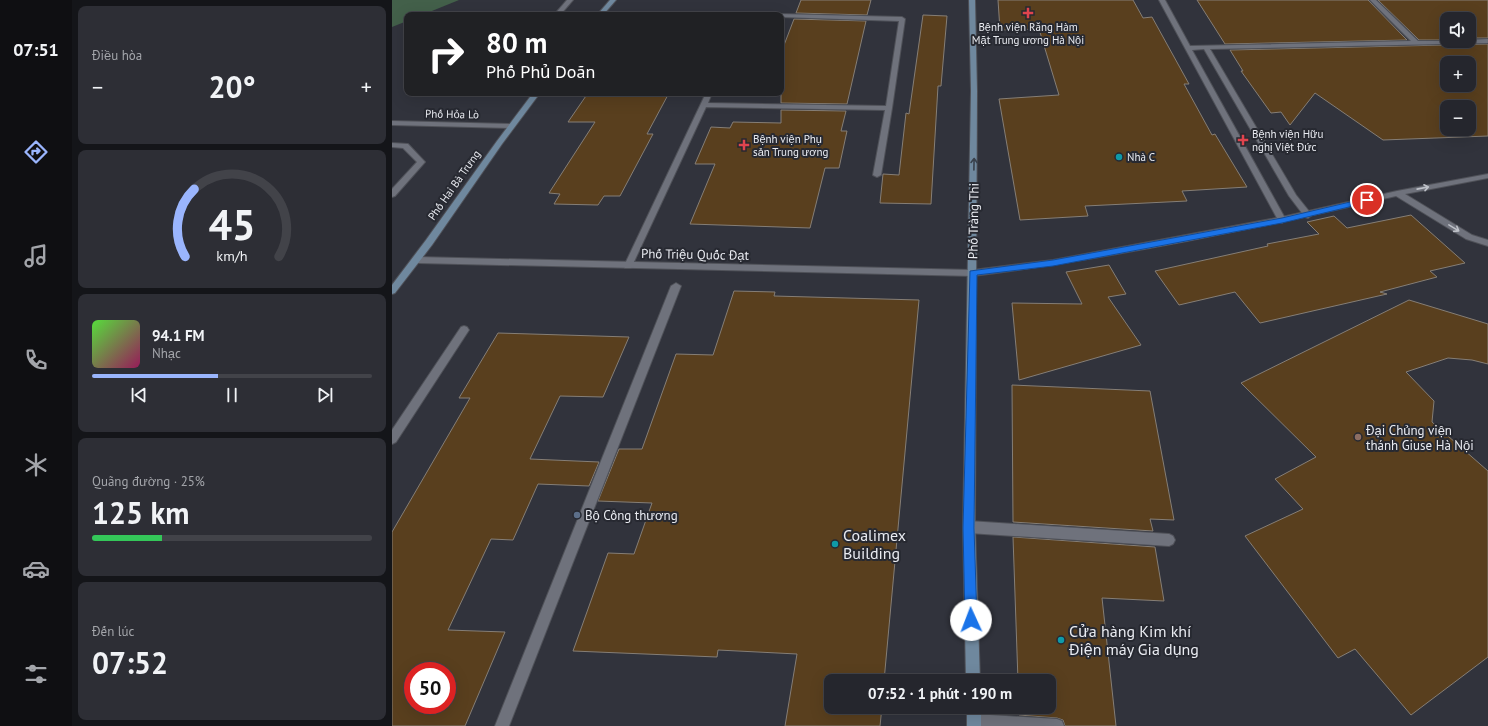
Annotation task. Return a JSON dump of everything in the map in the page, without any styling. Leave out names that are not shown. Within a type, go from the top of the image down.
[{"type":"main road","points":[[602,12],[612,0]]},
{"type":"main road","name":"Phố Tràng Thi","points":[[972,0],[974,91],[973,273],[969,528],[973,674]]},
{"type":"main road","name":"Phố Hai Bà Trưng","points":[[392,292],[418,260],[449,212],[535,96]]},
{"type":"street","points":[[560,12],[570,0]]},
{"type":"street","points":[[1162,0],[1282,220]]},
{"type":"street","points":[[1373,0],[1417,43]]},
{"type":"street","points":[[784,15],[902,19],[889,108],[877,175]]},
{"type":"street","points":[[1188,48],[1488,41]]},
{"type":"street","points":[[1206,48],[1293,196],[1308,214]]},
{"type":"street","points":[[628,266],[708,96]]},
{"type":"street","points":[[704,105],[889,108]]},
{"type":"street","name":"Phố Hỏa Lò","points":[[392,123],[511,126]]},
{"type":"street","points":[[392,145],[405,146],[421,162],[392,194]]},
{"type":"street","name":"Phố Triệu Quốc Đạt","points":[[418,260],[973,273],[1053,263],[1282,220],[1397,193],[1488,176]]},
{"type":"street","points":[[1397,193],[1469,237],[1488,243]]},
{"type":"street","points":[[502,726],[676,286]]},
{"type":"street","points":[[392,439],[464,330]]},
{"type":"street","points":[[969,528],[1169,540]]},
{"type":"street","points":[[974,718],[1057,726]]},
{"type":"green space","points":[[392,0],[459,0],[429,12],[404,12],[404,22],[392,27]]},
{"type":"building","points":[[801,0],[871,0],[867,15],[796,13]]},
{"type":"building","points":[[998,0],[1133,0],[1143,18],[1152,17],[1189,84],[1184,84],[1212,135],[1215,134],[1247,187],[1182,191],[1187,201],[1085,206],[1088,216],[1020,220],[999,99],[1059,95],[1039,29],[1000,30]]},
{"type":"building","points":[[1197,0],[1368,0],[1407,40],[1225,44]]},
{"type":"building","points":[[1378,0],[1488,0],[1488,38],[1476,38],[1476,12],[1440,12],[1440,40],[1419,40]]},
{"type":"building","points":[[923,15],[947,16],[941,86],[938,86],[931,204],[880,203],[883,174],[899,175],[906,113],[909,114]]},
{"type":"building","points":[[794,19],[866,21],[847,104],[781,103],[781,96],[784,96],[784,45]]},
{"type":"building","points":[[1476,44],[1488,44],[1488,136],[1383,140],[1315,93],[1290,125],[1281,112],[1271,113],[1241,71],[1243,71],[1230,50],[1440,45],[1440,48],[1476,48]]},
{"type":"building","points":[[586,96],[667,96],[647,134],[653,134],[620,196],[604,196],[598,205],[554,204],[560,194],[549,193],[595,122],[568,122]]},
{"type":"building","points":[[781,110],[846,111],[841,131],[847,131],[839,168],[825,168],[810,228],[690,224],[715,164],[695,164],[711,127],[730,128],[733,122],[781,123]]},
{"type":"building","points":[[1411,215],[1465,263],[1430,271],[1437,277],[1380,292],[1387,294],[1260,323],[1235,292],[1179,305],[1155,271],[1268,246],[1267,244],[1319,234],[1307,222],[1334,216],[1347,228]]},
{"type":"building","points":[[1109,265],[1126,294],[1108,297],[1141,345],[1019,380],[1012,303],[1082,304],[1066,272]]},
{"type":"building","points":[[734,291],[775,292],[774,296],[919,300],[885,674],[824,674],[824,714],[881,714],[880,726],[785,726],[797,654],[718,650],[717,657],[573,651],[608,553],[634,554],[652,503],[598,501],[619,449],[642,449],[676,354],[713,355]]},
{"type":"building","name":"Đại Chủng viện thánh Giuse Hà Nội","points":[[1409,300],[1488,324],[1488,364],[1472,360],[1448,358],[1406,372],[1434,401],[1432,422],[1488,471],[1488,657],[1411,715],[1355,649],[1338,658],[1245,536],[1303,509],[1275,479],[1316,457],[1241,383]]},
{"type":"building","points":[[498,333],[629,337],[603,397],[560,396],[530,459],[599,462],[589,486],[538,484],[513,540],[491,539],[448,630],[505,632],[465,726],[392,726],[392,532],[470,398],[459,398]]},
{"type":"building","points":[[1012,385],[1150,391],[1174,520],[1150,519],[1153,531],[1013,522]]},
{"type":"building","name":"Cửa hàng Kim khí Điện máy Gia dụng","points":[[1013,537],[1155,547],[1164,601],[1102,598],[1116,726],[1065,726],[1063,720],[1057,718],[1019,715],[1056,714],[1056,674],[1018,674]]},
{"type":"place","name":"Bệnh viện Răng Hàm Mặt Trung ương Hà Nội","points":[[1028,13]]},
{"type":"place","name":"Bệnh viện Hữu nghị Việt Đức","points":[[1243,140]]},
{"type":"place","name":"Bệnh viện Phụ sản Trung ương","points":[[744,145]]},
{"type":"place","name":"Nhà C","points":[[1119,157]]},
{"type":"place","name":"Đại Chủng viện thánh Giuse Hà Nội","points":[[1358,437]]},
{"type":"place","name":"Bộ Công thương","points":[[577,515]]},
{"type":"place","name":"Coalimex Building","points":[[835,544]]},
{"type":"place","name":"Cửa hàng Kim khí Điện máy Gia dụng","points":[[1061,640]]},
{"type":"route","points":[[971,620],[969,528],[973,273],[1053,263],[1282,220],[1367,200]]}]
